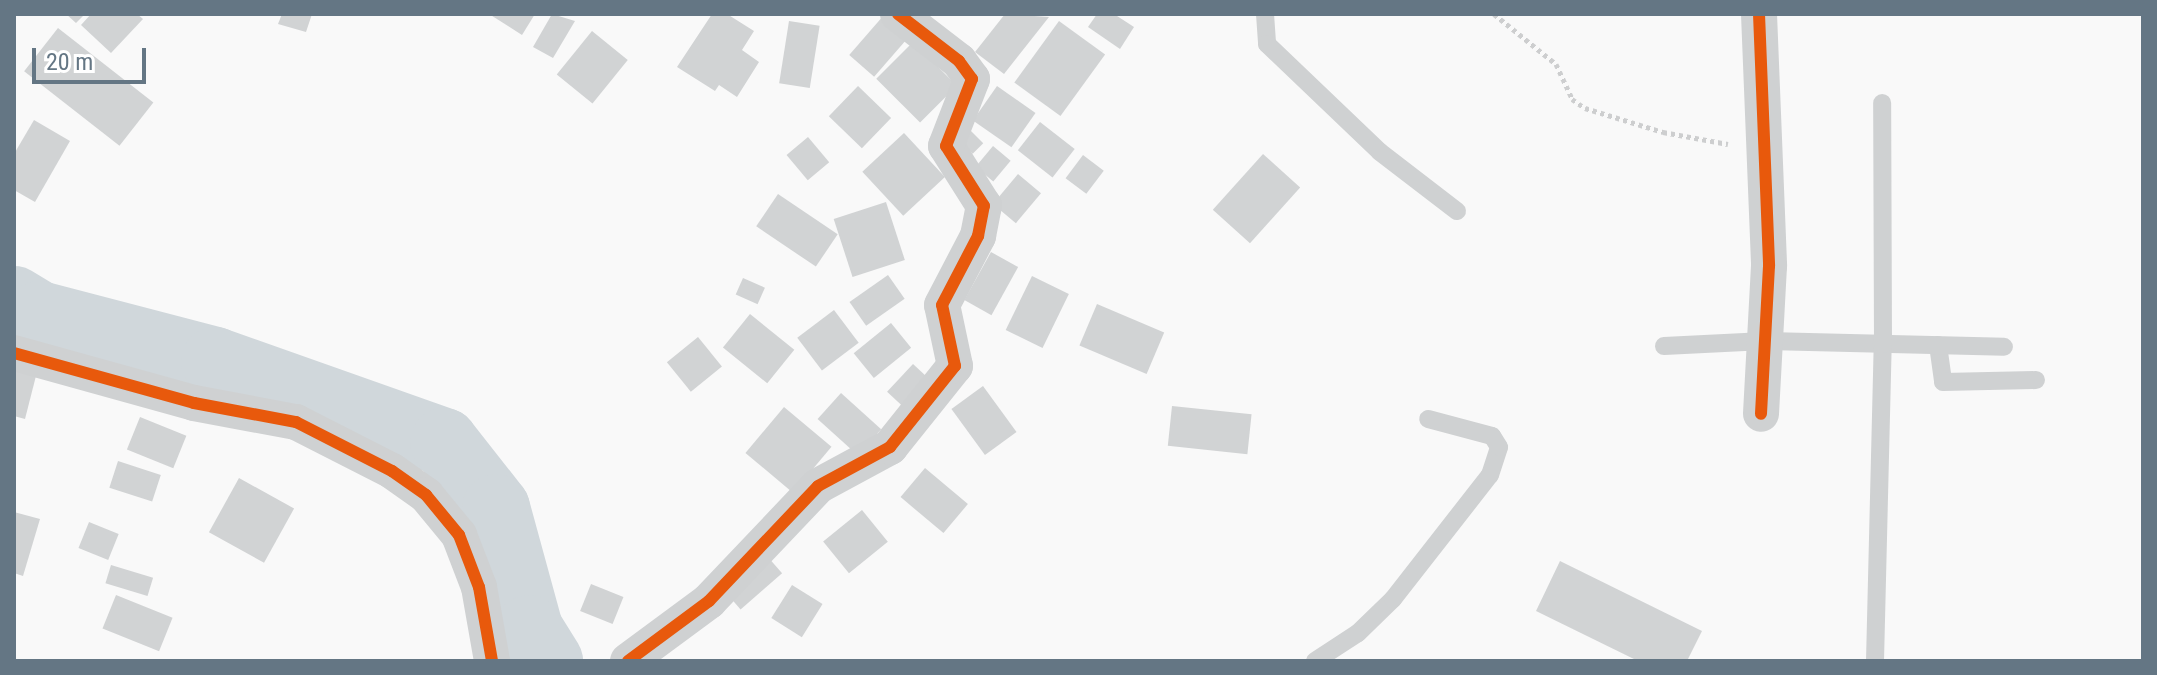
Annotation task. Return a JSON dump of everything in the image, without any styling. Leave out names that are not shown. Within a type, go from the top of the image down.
[{"type":"street","points":[[628,661],[709,601],[818,486],[890,447],[955,366],[942,305],[978,236],[984,206],[946,146],[972,79],[959,61],[898,14]]},
{"type":"street","points":[[1759,14],[1769,266],[1761,414]]},
{"type":"street","points":[[14,353],[194,403],[296,422],[392,471],[426,495],[459,535],[479,587],[492,661]]},
{"type":"lane","points":[[1265,14],[1264,37],[1272,48],[1380,152],[1457,211]]},
{"type":"lane","points":[[1875,661],[1883,344],[1882,103]]},
{"type":"lane","points":[[1664,346],[1765,341],[2004,347]]},
{"type":"lane","points":[[1938,345],[1943,382],[2036,380]]},
{"type":"lane","points":[[1315,661],[1358,633],[1393,599],[1490,475],[1499,447],[1492,436],[1428,419]]},
{"type":"path","points":[[1494,14],[1556,64],[1572,99],[1585,108],[1663,132],[1765,150]]},
{"type":"building","points":[[66,14],[85,14],[76,23]]},
{"type":"building","points":[[91,14],[137,14],[143,19],[111,53],[81,25]]},
{"type":"building","points":[[282,14],[312,14],[306,32],[278,24]]},
{"type":"building","points":[[489,14],[535,14],[522,35]]},
{"type":"building","points":[[552,14],[575,21],[553,58],[533,47]]},
{"type":"building","points":[[712,14],[727,14],[754,31],[742,50],[759,62],[737,97],[719,85],[715,91],[677,67]]},
{"type":"building","points":[[1005,14],[1049,17],[1004,74],[975,52]]},
{"type":"building","points":[[1097,14],[1114,14],[1134,27],[1120,49],[1088,27]]},
{"type":"building","points":[[884,15],[909,37],[874,77],[849,55]]},
{"type":"building","points":[[789,21],[820,26],[810,88],[779,83]]},
{"type":"building","points":[[1059,21],[1105,55],[1060,116],[1014,82]]},
{"type":"building","points":[[58,28],[153,102],[119,146],[24,71]]},
{"type":"building","points":[[592,31],[628,60],[593,103],[557,75]]},
{"type":"building","points":[[913,42],[957,86],[920,123],[876,79]]},
{"type":"building","points":[[858,86],[891,118],[862,148],[829,116]]},
{"type":"building","points":[[997,86],[1036,113],[1011,147],[973,120]]},
{"type":"building","points":[[34,120],[70,141],[35,202],[14,190],[14,154]]},
{"type":"building","points":[[1040,122],[1075,149],[1053,177],[1018,150]]},
{"type":"building","points":[[967,127],[983,143],[973,154],[956,138]]},
{"type":"building","points":[[904,133],[945,177],[903,216],[862,172]]},
{"type":"building","points":[[808,137],[829,162],[808,180],[787,155]]},
{"type":"building","points":[[993,146],[1011,161],[993,181],[976,167]]},
{"type":"building","points":[[1263,154],[1300,187],[1250,243],[1213,210]]},
{"type":"building","points":[[1083,155],[1104,171],[1086,194],[1066,178]]},
{"type":"building","points":[[1018,174],[1041,193],[1016,223],[993,204]]},
{"type":"building","points":[[778,194],[838,234],[816,267],[756,226]]},
{"type":"building","points":[[886,202],[905,260],[853,277],[834,219]]},
{"type":"building","points":[[991,252],[1018,267],[991,315],[964,300]]},
{"type":"building","points":[[888,275],[905,299],[866,326],[849,302]]},
{"type":"building","points":[[1032,276],[1069,294],[1043,348],[1006,330]]},
{"type":"building","points":[[743,278],[765,288],[758,304],[736,294]]},
{"type":"building","points":[[1097,304],[1164,333],[1147,374],[1079,345]]},
{"type":"building","points":[[834,310],[859,343],[822,370],[797,338]]},
{"type":"building","points":[[750,314],[794,350],[767,383],[723,347]]},
{"type":"building","points":[[891,323],[911,348],[874,378],[854,353]]},
{"type":"building","points":[[698,337],[722,367],[691,392],[667,362]]},
{"type":"building","points":[[14,361],[38,368],[25,419],[14,416]]},
{"type":"building","points":[[913,364],[931,381],[905,409],[887,392]]},
{"type":"building","points":[[983,386],[1017,432],[985,455],[951,409]]},
{"type":"building","points":[[841,393],[881,429],[858,455],[818,419]]},
{"type":"building","points":[[1172,406],[1252,414],[1247,454],[1168,446]]},
{"type":"building","points":[[784,407],[831,447],[793,493],[745,453]]},
{"type":"building","points":[[140,417],[186,436],[173,468],[127,449]]},
{"type":"building","points":[[118,461],[161,475],[152,502],[109,488]]},
{"type":"building","points":[[925,468],[968,504],[943,533],[901,497]]},
{"type":"building","points":[[239,478],[294,509],[264,563],[209,532]]},
{"type":"building","points":[[862,510],[888,542],[849,573],[823,541]]},
{"type":"building","points":[[14,512],[40,519],[23,576],[14,573]]},
{"type":"building","points":[[89,522],[119,534],[108,560],[79,548]]},
{"type":"building","points":[[767,556],[782,573],[741,609],[725,592]]},
{"type":"building","points":[[1560,561],[1702,631],[1687,661],[1638,661],[1536,611]]},
{"type":"building","points":[[111,565],[153,578],[148,596],[105,583]]},
{"type":"building","points":[[591,584],[623,597],[613,624],[580,611]]},
{"type":"building","points":[[792,585],[823,604],[802,637],[771,618]]},
{"type":"building","points":[[116,595],[173,618],[159,651],[103,628]]},
{"type":"waterway","points":[[14,300],[39,315],[215,361],[444,442],[496,508],[529,629],[549,661]]},
{"type":"cycle path","points":[[628,661],[709,601],[818,486],[890,447],[955,366],[942,305],[978,236],[984,206],[946,146],[972,79],[959,61],[898,14]]},
{"type":"cycle path","points":[[1759,14],[1769,266],[1761,414]]},
{"type":"cycle path","points":[[14,353],[194,403],[296,422],[392,471],[426,495],[459,535],[479,587],[492,661]]}]
